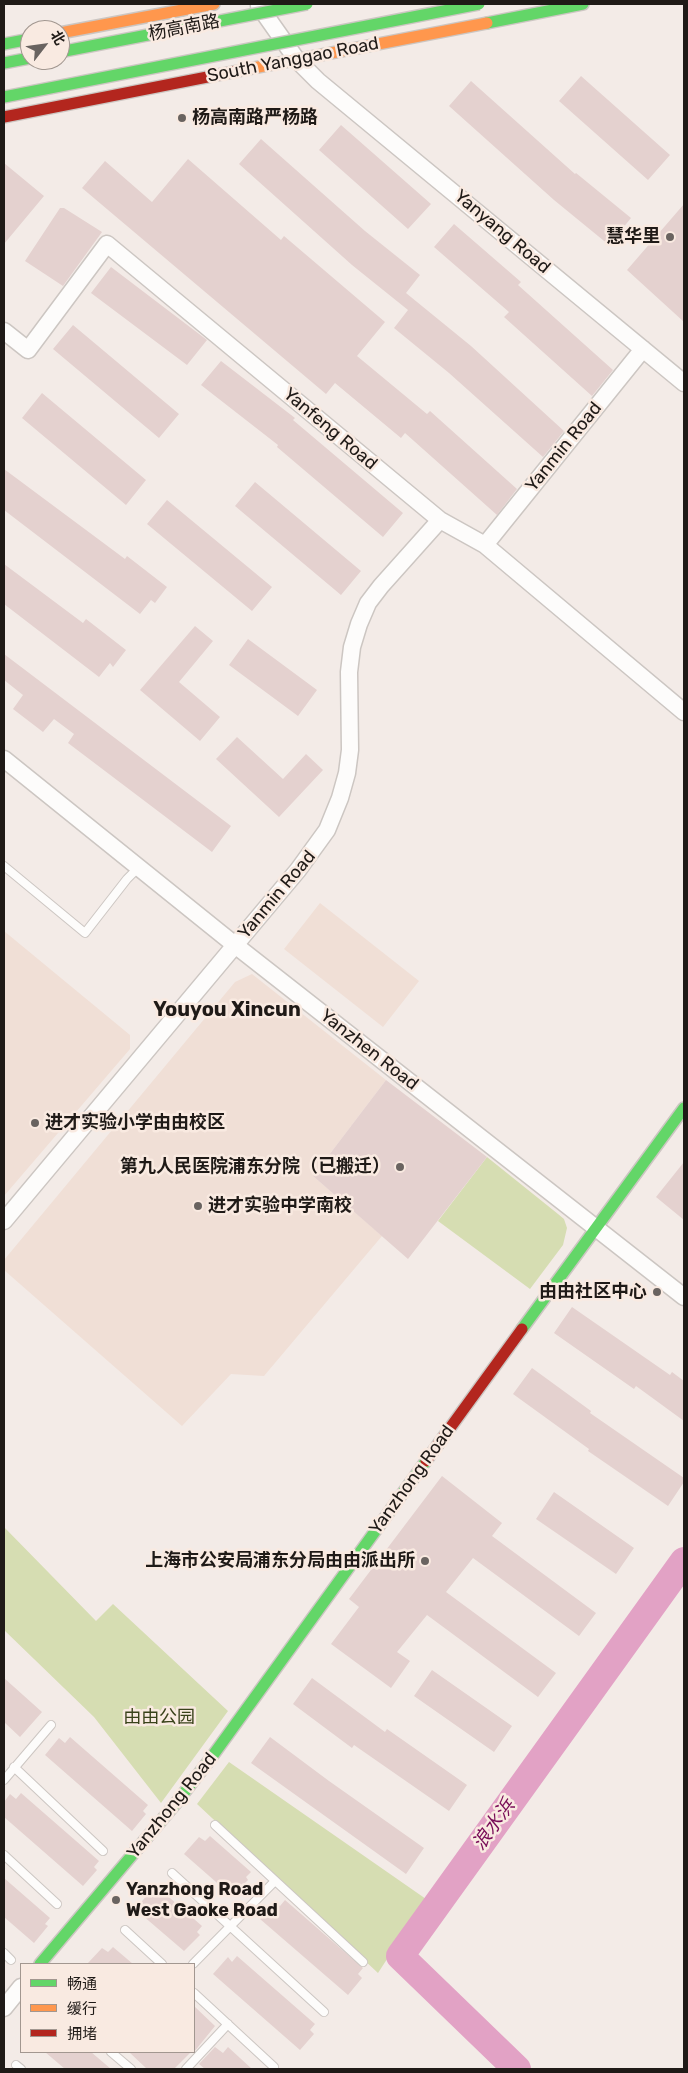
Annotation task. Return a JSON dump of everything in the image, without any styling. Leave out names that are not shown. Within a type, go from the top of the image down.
[{"type":"main road","points":[[70,32],[214,4]]},
{"type":"main road","name":"杨高南路","points":[[70,50],[307,4]]},
{"type":"main road","name":"South Yanggao Road","points":[[4,97],[479,4]]},
{"type":"main road","name":"South Yanggao Road","points":[[4,117],[583,4]]},
{"type":"main road","points":[[4,44],[20,41]]},
{"type":"main road","points":[[4,63],[20,60]]},
{"type":"main road","name":"Yanzhong Road","points":[[41,1963],[211,1758],[684,1108]]},
{"type":"street","name":"Yanyang Road","points":[[257,4],[296,60],[318,81],[684,383]]},
{"type":"street","name":"Yanfeng Road","points":[[4,331],[28,350],[107,244],[440,520],[485,545],[684,712]]},
{"type":"street","name":"Yanmin Road","points":[[485,545],[643,349]]},
{"type":"street","name":"Yanmin Road","points":[[4,1222],[298,870],[327,830],[348,773],[350,750],[349,672],[352,647],[359,624],[368,603],[381,586],[440,520]]},
{"type":"street","name":"Yanzhen Road","points":[[4,759],[140,866],[235,945],[684,1297]]},
{"type":"street","points":[[4,2008],[20,1988]]},
{"type":"lane","points":[[4,866],[85,933],[126,879],[140,866]]},
{"type":"lane","points":[[4,1780],[52,1725]]},
{"type":"lane","points":[[4,1766],[12,1769],[103,1851]]},
{"type":"lane","points":[[215,1825],[363,1962]]},
{"type":"lane","points":[[4,1855],[57,1904]]},
{"type":"lane","points":[[172,1873],[324,2012]]},
{"type":"lane","points":[[194,1963],[275,1881]]},
{"type":"lane","points":[[124,1930],[161,1963]]},
{"type":"lane","points":[[4,1953],[11,1960]]},
{"type":"lane","points":[[195,1994],[274,2067]]},
{"type":"lane","points":[[186,2069],[228,2024]]},
{"type":"lane","points":[[112,2053],[131,2069]]},
{"type":"shaded area","points":[[320,903],[419,981],[383,1027],[284,949]]},
{"type":"shaded area","name":"进才实验小学由由校区","points":[[4,931],[130,1035],[130,1049],[4,1196]]},
{"type":"shaded area","name":"进才实验中学南校","points":[[252,974],[386,1080],[313,1176],[382,1236],[264,1376],[231,1374],[182,1426],[4,1270],[4,1260],[235,982]]},
{"type":"green space","points":[[487,1157],[564,1219],[567,1228],[563,1245],[530,1289],[438,1221]]},
{"type":"green space","name":"由由公园","points":[[4,1527],[96,1621],[113,1604],[228,1711],[161,1803],[94,1717],[4,1630]]},
{"type":"green space","points":[[229,1762],[426,1899],[378,1973],[197,1804]]},
{"type":"building","points":[[581,76],[670,155],[648,180],[559,101]]},
{"type":"building","points":[[471,81],[575,174],[631,218],[609,245],[554,200],[449,106]]},
{"type":"building","points":[[341,125],[431,204],[408,229],[319,150]]},
{"type":"building","points":[[261,139],[365,231],[420,275],[406,293],[471,346],[564,431],[543,457],[449,373],[394,328],[408,310],[352,265],[239,164]]},
{"type":"building","points":[[188,159],[281,240],[284,236],[385,322],[357,356],[427,414],[430,411],[517,489],[497,515],[405,433],[401,438],[335,383],[326,394],[82,188],[105,161],[152,202]]},
{"type":"building","points":[[4,163],[44,196],[4,244]]},
{"type":"building","name":"慧华里","points":[[684,204],[684,322],[627,270]]},
{"type":"building","points":[[60,208],[64,208],[102,232],[63,286],[25,261]]},
{"type":"building","points":[[454,224],[521,282],[518,285],[613,370],[592,396],[504,317],[509,312],[434,247]]},
{"type":"building","points":[[111,267],[207,340],[187,365],[91,293]]},
{"type":"building","points":[[73,325],[179,414],[159,438],[53,349]]},
{"type":"building","points":[[221,361],[295,418],[293,420],[403,513],[383,537],[277,447],[278,445],[201,385]]},
{"type":"building","points":[[42,393],[146,480],[126,505],[22,418]]},
{"type":"building","points":[[4,469],[125,559],[127,556],[167,587],[155,603],[151,600],[140,614],[4,510]]},
{"type":"building","points":[[255,482],[361,571],[341,595],[235,506]]},
{"type":"building","points":[[167,500],[272,587],[252,611],[147,524]]},
{"type":"building","points":[[4,564],[83,623],[86,619],[126,650],[113,667],[110,663],[99,677],[4,604]]},
{"type":"building","points":[[195,626],[213,641],[179,682],[220,717],[200,741],[140,690]]},
{"type":"building","points":[[248,639],[317,690],[298,716],[229,665]]},
{"type":"building","points":[[4,654],[231,826],[212,852],[68,743],[74,734],[54,719],[43,732],[13,709],[23,695],[4,680]]},
{"type":"building","points":[[237,737],[283,779],[306,754],[323,770],[279,817],[216,759]]},
{"type":"building","name":"第九人民医院浦东分院（已搬迁）","points":[[386,1080],[487,1157],[408,1259],[313,1176]]},
{"type":"building","points":[[684,1162],[684,1220],[656,1197]]},
{"type":"building","points":[[572,1307],[670,1375],[672,1372],[684,1381],[684,1421],[636,1386],[634,1389],[554,1333]]},
{"type":"building","points":[[532,1368],[591,1411],[590,1413],[684,1478],[684,1482],[668,1506],[588,1451],[589,1449],[513,1394]]},
{"type":"building","points":[[442,1476],[502,1523],[492,1536],[596,1613],[579,1636],[473,1558],[446,1592],[556,1673],[538,1697],[427,1615],[397,1652],[410,1661],[391,1688],[331,1644],[359,1607],[349,1599]]},
{"type":"building","points":[[554,1492],[634,1548],[616,1574],[536,1519]]},
{"type":"building","points":[[432,1670],[512,1726],[494,1752],[414,1696]]},
{"type":"building","points":[[4,1678],[42,1712],[20,1737],[4,1722]]},
{"type":"building","points":[[312,1678],[385,1732],[387,1729],[467,1785],[449,1811],[354,1745],[352,1748],[293,1704]]},
{"type":"building","points":[[70,1737],[148,1805],[143,1811],[146,1814],[132,1831],[45,1755],[59,1738],[65,1743]]},
{"type":"building","points":[[270,1737],[424,1848],[406,1874],[251,1763]]},
{"type":"building","points":[[21,1793],[99,1861],[94,1867],[97,1870],[83,1886],[4,1817],[4,1802],[10,1794],[16,1799]]},
{"type":"building","points":[[210,1836],[251,1872],[246,1877],[248,1880],[232,1896],[184,1854],[199,1837],[205,1841]]},
{"type":"building","points":[[4,1878],[50,1918],[45,1924],[48,1926],[34,1943],[4,1917]]},
{"type":"building","points":[[151,1891],[157,1896],[162,1891],[202,1926],[197,1932],[200,1935],[184,1951],[135,1909]]},
{"type":"building","points":[[285,1900],[363,1968],[358,1974],[362,1978],[348,1995],[260,1919],[275,1902],[280,1906]]},
{"type":"building","points":[[113,1947],[132,1963],[88,1963],[102,1948],[108,1952]]},
{"type":"building","points":[[237,1956],[315,2024],[310,2030],[314,2034],[300,2050],[213,1974],[228,1957],[232,1962]]},
{"type":"building","points":[[195,2007],[215,2026],[195,2051]]},
{"type":"building","points":[[215,2047],[223,2053],[228,2047],[252,2069],[205,2069],[199,2064]]},
{"type":"building","points":[[46,2053],[92,2053],[111,2069],[65,2069]]},
{"type":"building","points":[[130,2053],[190,2053],[174,2069],[147,2069]]},
{"type":"waterway","name":"浪水浜","points":[[517,2069],[400,1956],[684,1561]]},
{"type":"traffic: fast","points":[[70,50],[307,4]]},
{"type":"traffic: fast","points":[[4,97],[479,4]]},
{"type":"traffic: fast","points":[[487,23],[583,4]]},
{"type":"traffic: fast","points":[[4,44],[20,41]]},
{"type":"traffic: fast","points":[[4,63],[20,60]]},
{"type":"traffic: fast","points":[[522,1329],[684,1108]]},
{"type":"traffic: fast","points":[[41,1963],[177,1802],[211,1758],[426,1461]]},
{"type":"traffic: slow","points":[[70,31],[214,4]]},
{"type":"traffic: slow","points":[[248,69],[487,23]]},
{"type":"traffic: jam","points":[[4,117],[248,69]]},
{"type":"traffic: jam","points":[[426,1461],[522,1329]]},
{"type":"place","name":"杨高南路严杨路","points":[[182,118]]},
{"type":"place","name":"慧华里","points":[[670,237]]},
{"type":"place","name":"进才实验小学由由校区","points":[[35,1123]]},
{"type":"place","name":"第九人民医院浦东分院（已搬迁）","points":[[400,1167]]},
{"type":"place","name":"进才实验中学南校","points":[[198,1206]]},
{"type":"place","name":"由由社区中心","points":[[657,1292]]},
{"type":"place","name":"上海市公安局浦东分局由由派出所","points":[[425,1561]]},
{"type":"place","name":"Yanzhong Road West Gaoke Road","points":[[116,1900]]},
{"type":"district","name":"Youyou Xincun","points":[[227,1010]]}]
